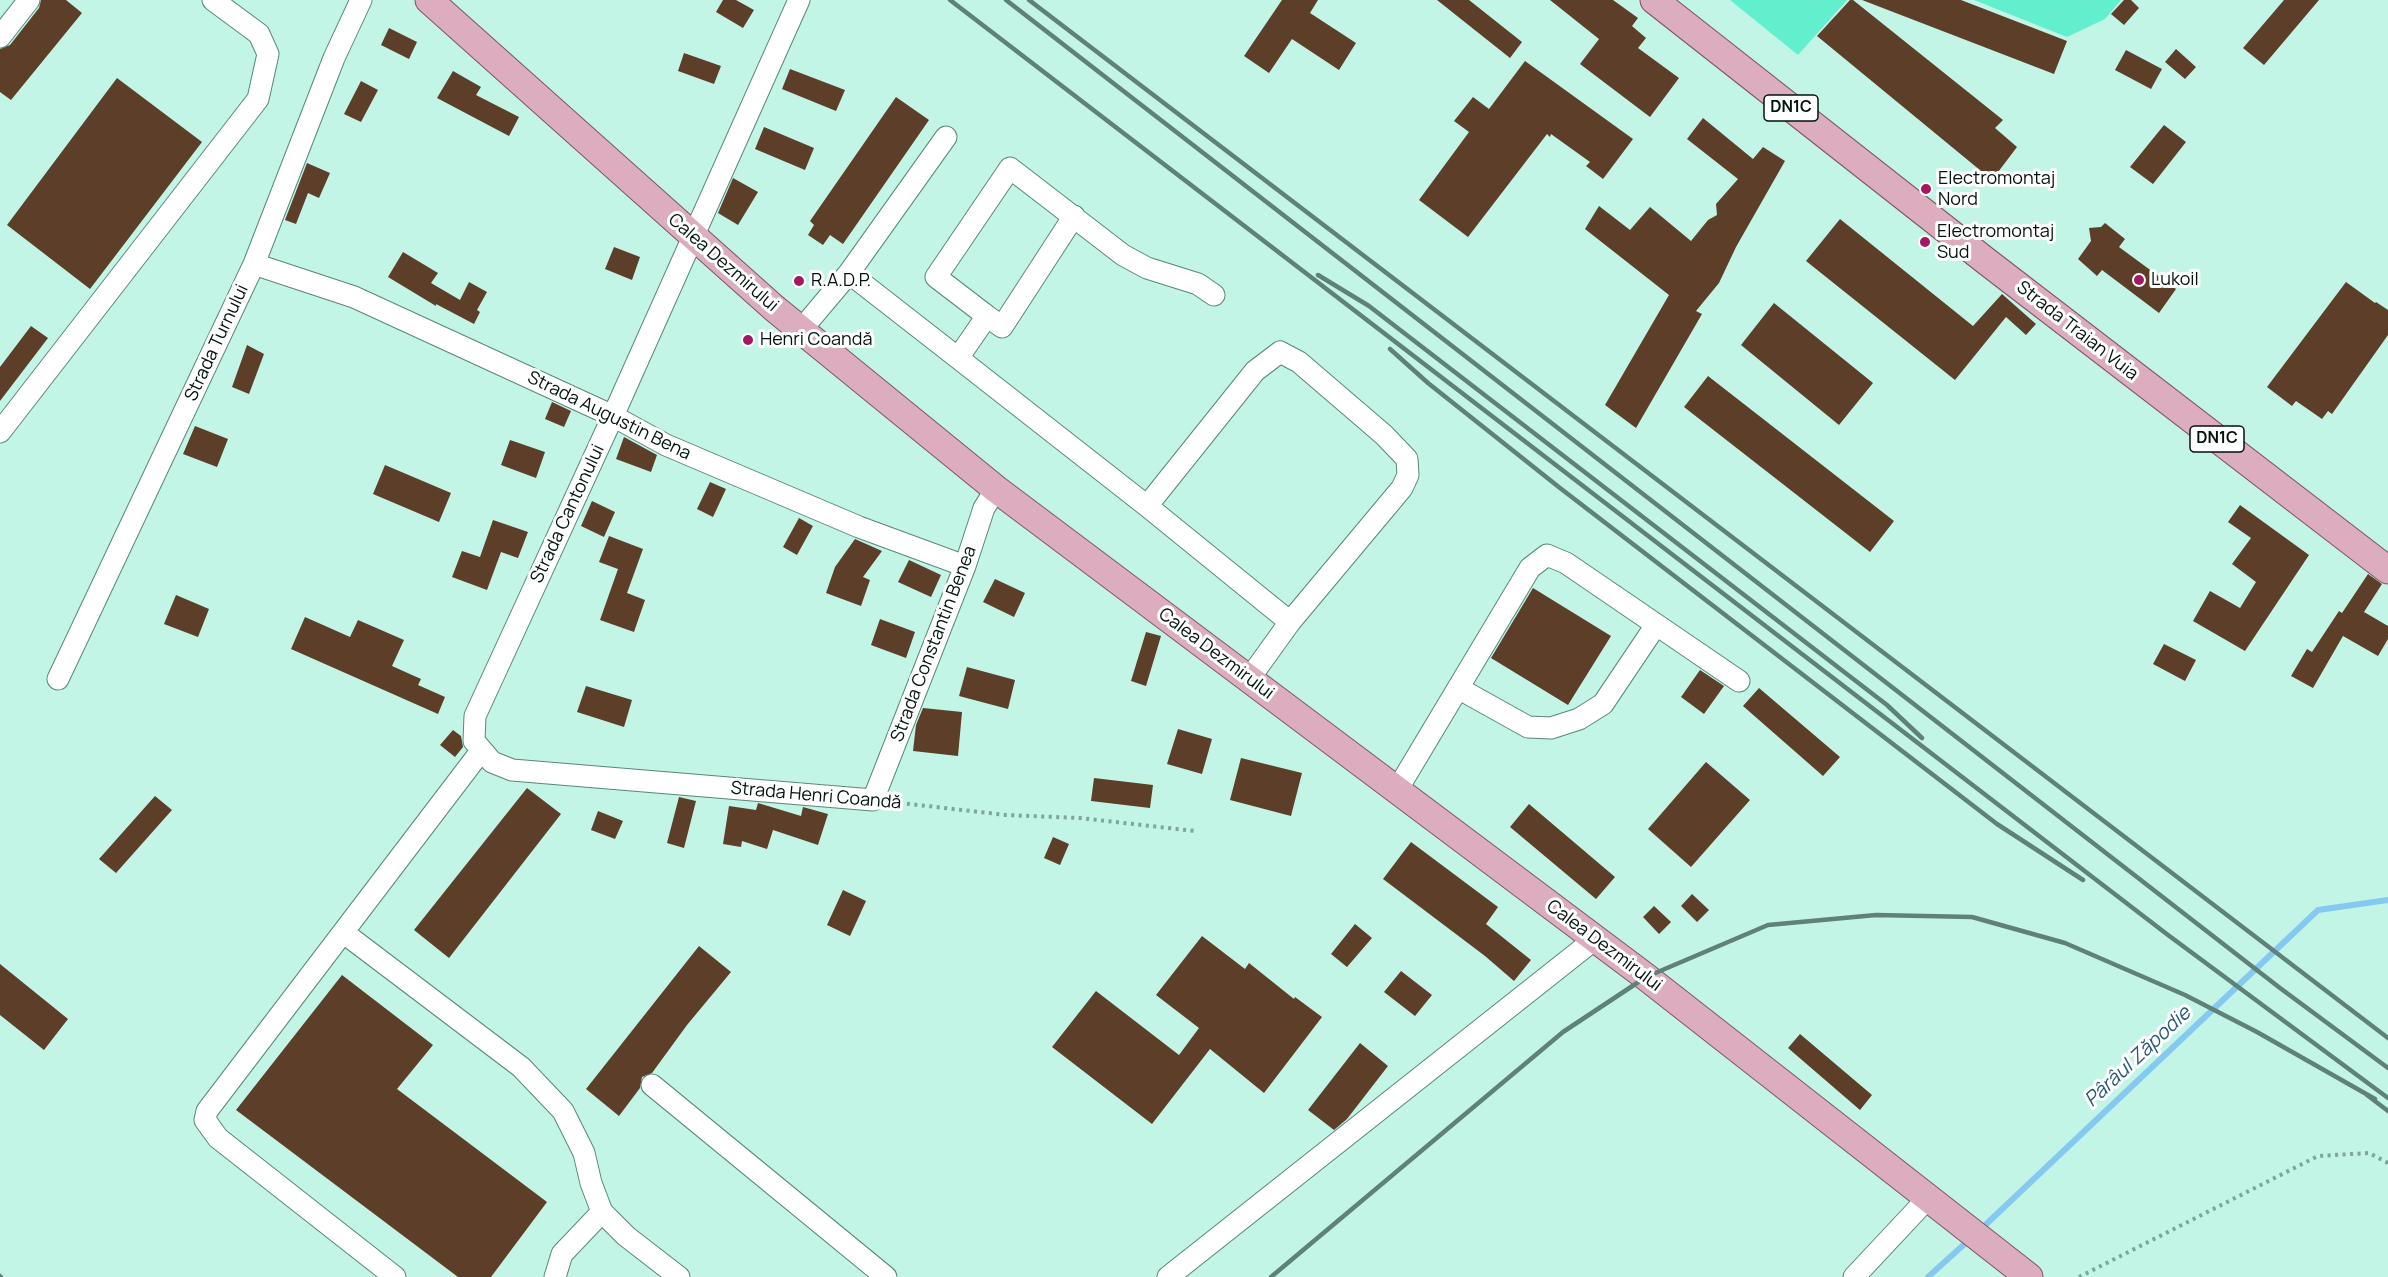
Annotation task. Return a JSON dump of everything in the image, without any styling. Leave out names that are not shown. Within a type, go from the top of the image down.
[{"type":"main road","name":"Calea Dezmirului","points":[[429,0],[693,238],[801,330],[996,489],[1595,939],[2029,1277]]},
{"type":"main road","name":"Strada Traian Vuia","points":[[1654,0],[1977,255],[2388,570]]},
{"type":"street","points":[[0,37],[29,0]]},
{"type":"street","points":[[0,432],[258,99],[268,54],[259,34],[213,0]]},
{"type":"street","name":"Strada Turnului","points":[[58,679],[254,264],[334,58],[361,0]]},
{"type":"street","name":"Strada Cantonului","points":[[481,751],[474,741],[475,716],[613,416],[796,8]]},
{"type":"street","points":[[801,330],[849,273],[946,137]]},
{"type":"street","points":[[1074,216],[1002,327],[936,277],[1010,168],[1074,216],[1123,255],[1147,268],[1198,284],[1214,295]]},
{"type":"street","name":"Strada Augustin Bena","points":[[254,264],[354,297],[613,416],[666,445],[859,527],[965,566]]},
{"type":"street","points":[[849,273],[1147,506],[1290,622]]},
{"type":"street","points":[[958,358],[987,316]]},
{"type":"street","points":[[1147,506],[1255,371],[1280,352],[1299,362],[1384,435],[1407,459],[1408,475],[1402,488],[1290,622],[1249,679]]},
{"type":"street","name":"Strada Constantin Benea","points":[[873,800],[965,566],[984,508],[996,489]]},
{"type":"street","points":[[1397,790],[1530,568],[1547,555],[1566,563],[1739,681]]},
{"type":"street","points":[[1458,688],[1528,727],[1551,728],[1579,719],[1603,704],[1656,625]]},
{"type":"street","points":[[395,1277],[218,1138],[205,1120],[207,1111],[481,751]]},
{"type":"street","name":"Strada Henri Coandă","points":[[481,751],[492,762],[512,770],[873,800]]},
{"type":"street","points":[[344,933],[521,1067],[563,1111],[584,1153],[591,1183],[602,1212],[626,1236],[679,1277]]},
{"type":"street","points":[[1168,1277],[1595,939]]},
{"type":"street","points":[[652,1085],[886,1277]]},
{"type":"street","points":[[1854,1277],[1931,1201]]},
{"type":"street","points":[[555,1277],[562,1254],[602,1212]]},
{"type":"path","name":"Strada Henri Coandă","points":[[873,800],[1006,815],[1080,818],[1195,831]]},
{"type":"path","points":[[2079,1277],[2318,1156],[2369,1153],[2388,1163]]},
{"type":"green space","points":[[1730,0],[1847,0],[1798,55]]},
{"type":"green space","points":[[1974,0],[2121,0],[2105,19],[2067,37]]},
{"type":"building","points":[[41,0],[66,0],[82,13],[11,100],[0,92],[0,49],[10,45],[39,8]]},
{"type":"building","points":[[723,0],[736,0],[754,10],[743,28],[716,12]]},
{"type":"building","points":[[1282,0],[1318,0],[1310,13],[1356,43],[1339,70],[1292,39],[1269,73],[1244,56]]},
{"type":"building","points":[[1437,0],[1469,0],[1522,42],[1510,58]]},
{"type":"building","points":[[1550,0],[1613,0],[1638,18],[1632,26],[1646,38],[1638,48],[1679,78],[1650,117],[1580,64],[1599,39]]},
{"type":"building","points":[[1850,0],[1853,0],[2003,120],[1995,128],[2017,147],[1992,180],[1817,36]]},
{"type":"building","points":[[1862,0],[1961,0],[2067,41],[2054,74]]},
{"type":"building","points":[[2124,0],[2131,0],[2139,8],[2124,25],[2111,14]]},
{"type":"building","points":[[2284,0],[2319,0],[2264,65],[2243,48]]},
{"type":"building","points":[[389,28],[417,42],[409,59],[381,45]]},
{"type":"building","points":[[2176,49],[2196,67],[2185,79],[2165,62]]},
{"type":"building","points":[[2126,50],[2162,69],[2151,89],[2115,70]]},
{"type":"building","points":[[684,53],[721,66],[714,84],[678,71]]},
{"type":"building","points":[[1525,61],[1633,139],[1603,179],[1586,166],[1590,162],[1551,134],[1550,137],[1547,134],[1468,237],[1419,200],[1469,132],[1454,121],[1473,97],[1489,109]]},
{"type":"building","points":[[790,69],[845,90],[836,111],[782,89]]},
{"type":"building","points":[[453,71],[481,87],[476,95],[519,117],[509,136],[437,98]]},
{"type":"building","points":[[117,78],[202,142],[90,289],[7,225]]},
{"type":"building","points":[[361,81],[378,90],[361,122],[344,114]]},
{"type":"building","points":[[896,97],[929,120],[843,244],[830,235],[823,245],[808,235],[814,225],[810,221]]},
{"type":"building","points":[[1703,118],[1753,159],[1763,147],[1785,161],[1736,247],[1719,283],[1696,311],[1702,314],[1636,428],[1605,405],[1669,295],[1585,229],[1599,206],[1630,230],[1650,207],[1691,241],[1708,220],[1717,215],[1716,204],[1738,179],[1687,139]]},
{"type":"building","points":[[2164,125],[2186,142],[2153,184],[2130,167]]},
{"type":"building","points":[[764,127],[814,148],[805,170],[755,149]]},
{"type":"building","points":[[307,163],[330,173],[319,198],[308,193],[296,224],[285,220]]},
{"type":"building","points":[[733,178],[758,192],[738,225],[718,213]]},
{"type":"building","points":[[1840,219],[1973,326],[2002,294],[2036,324],[2026,335],[2006,317],[1955,380],[1806,261]]},
{"type":"building","name":"Lukoil","points":[[2105,223],[2125,239],[2119,247],[2176,289],[2159,313],[2102,270],[2097,276],[2078,259],[2091,241],[2089,228],[2101,227]]},
{"type":"building","points":[[614,247],[640,257],[632,280],[605,269]]},
{"type":"building","points":[[403,252],[438,273],[431,283],[460,300],[469,282],[487,292],[477,310],[480,312],[474,324],[436,304],[436,306],[388,277]]},
{"type":"building","points":[[2346,282],[2388,310],[2388,335],[2332,414],[2328,411],[2322,419],[2296,401],[2292,406],[2267,387]]},
{"type":"building","points":[[1774,303],[1873,383],[1839,425],[1741,345]]},
{"type":"building","points":[[31,326],[48,338],[0,401],[0,367]]},
{"type":"building","points":[[247,345],[264,354],[249,394],[232,387]]},
{"type":"building","points":[[1708,376],[1894,521],[1870,552],[1684,407]]},
{"type":"building","points":[[552,402],[571,411],[564,427],[545,419]]},
{"type":"building","points":[[195,426],[228,439],[217,467],[183,454]]},
{"type":"building","points":[[624,437],[657,455],[651,472],[616,459]]},
{"type":"building","points":[[510,440],[545,452],[536,478],[501,465]]},
{"type":"building","points":[[385,465],[451,493],[439,522],[373,494]]},
{"type":"building","points":[[710,482],[726,489],[713,517],[697,509]]},
{"type":"building","points":[[592,501],[615,512],[604,537],[581,526]]},
{"type":"building","points":[[2240,505],[2309,555],[2245,651],[2193,621],[2210,591],[2240,608],[2256,582],[2232,564],[2251,538],[2228,522]]},
{"type":"building","points":[[799,518],[813,526],[797,555],[783,547]]},
{"type":"building","points":[[493,520],[528,532],[518,558],[501,552],[487,590],[452,577],[462,551],[480,557]]},
{"type":"building","points":[[609,536],[643,549],[627,593],[645,600],[634,632],[600,620],[618,569],[599,562]]},
{"type":"building","points":[[855,539],[882,551],[863,577],[870,580],[861,606],[826,593],[835,567]]},
{"type":"building","points":[[909,560],[941,575],[931,597],[898,582]]},
{"type":"building","points":[[2368,574],[2382,584],[2364,612],[2388,626],[2388,639],[2378,656],[2343,636],[2313,688],[2291,676],[2307,649],[2312,652],[2339,611],[2342,613]]},
{"type":"building","points":[[995,579],[1025,593],[1014,617],[983,602]]},
{"type":"building","points":[[1533,588],[1611,636],[1568,705],[1491,658]]},
{"type":"building","points":[[176,595],[209,609],[198,637],[164,624]]},
{"type":"building","points":[[305,617],[350,637],[358,620],[404,640],[392,666],[421,679],[418,685],[445,697],[438,714],[291,649]]},
{"type":"building","points":[[880,619],[915,632],[906,658],[871,645]]},
{"type":"building","points":[[1146,632],[1161,636],[1146,686],[1131,681]]},
{"type":"building","points":[[2164,644],[2196,660],[2185,681],[2153,664]]},
{"type":"building","points":[[967,667],[1015,680],[1008,709],[959,696]]},
{"type":"building","points":[[1700,670],[1724,686],[1704,714],[1681,697]]},
{"type":"building","points":[[586,686],[632,700],[624,727],[577,712]]},
{"type":"building","points":[[1759,688],[1840,757],[1823,776],[1743,706]]},
{"type":"building","points":[[923,708],[962,712],[958,756],[913,751],[916,725]]},
{"type":"building","points":[[1178,729],[1212,739],[1202,774],[1167,764]]},
{"type":"building","points":[[453,730],[461,736],[463,747],[455,757],[440,745]]},
{"type":"building","points":[[1241,758],[1302,773],[1291,816],[1230,800]]},
{"type":"building","points":[[1706,762],[1750,800],[1691,867],[1648,829]]},
{"type":"building","points":[[1094,778],[1153,785],[1150,808],[1091,801]]},
{"type":"building","points":[[527,788],[561,814],[449,958],[414,930]]},
{"type":"building","points":[[155,796],[172,810],[116,873],[99,859]]},
{"type":"building","points":[[679,797],[696,801],[684,848],[667,843]]},
{"type":"building","points":[[758,803],[801,816],[803,807],[828,814],[818,845],[773,830],[767,849],[742,841],[741,847],[723,844],[729,806],[756,810]]},
{"type":"building","points":[[1529,804],[1615,877],[1596,899],[1510,827]]},
{"type":"building","points":[[598,811],[623,821],[615,839],[591,830]]},
{"type":"building","points":[[1053,837],[1069,844],[1060,865],[1044,858]]},
{"type":"building","points":[[1411,842],[1498,907],[1486,924],[1531,960],[1514,981],[1485,956],[1383,879]]},
{"type":"building","points":[[843,890],[866,901],[850,936],[827,925]]},
{"type":"building","points":[[1692,894],[1709,910],[1697,922],[1681,906]]},
{"type":"building","points":[[1654,906],[1671,922],[1659,934],[1643,917]]},
{"type":"building","points":[[1355,924],[1372,938],[1347,967],[1331,954]]},
{"type":"building","points":[[1202,936],[1245,969],[1249,963],[1294,999],[1295,997],[1322,1017],[1264,1093],[1210,1049],[1152,1124],[1052,1047],[1096,991],[1179,1055],[1199,1028],[1156,995]]},
{"type":"building","points":[[699,946],[731,972],[687,1025],[652,1073],[642,1077],[640,1088],[619,1116],[586,1089]]},
{"type":"building","points":[[0,964],[68,1019],[44,1050],[0,1015]]},
{"type":"building","points":[[1401,971],[1432,995],[1415,1016],[1384,992]]},
{"type":"building","points":[[342,975],[433,1045],[397,1089],[547,1202],[491,1277],[458,1277],[236,1110]]},
{"type":"building","points":[[1800,1034],[1872,1095],[1860,1110],[1788,1048]]},
{"type":"building","points":[[1360,1043],[1388,1066],[1347,1119],[1334,1130],[1308,1110]]},
{"type":"waterway","name":"Pârâul Zăpodie","points":[[1980,1230],[2318,910],[2388,900]]},
{"type":"waterway","name":"Pârâul Zăpodie","points":[[1928,1277],[1970,1239]]},
{"type":"railway","points":[[950,0],[2168,935],[2388,1098]]},
{"type":"railway","points":[[1006,0],[2280,988],[2388,1068]]},
{"type":"railway","points":[[1029,0],[2388,1038]]},
{"type":"railway","points":[[1318,275],[1369,306],[1887,705],[1922,738]]},
{"type":"railway","points":[[1390,349],[1428,383],[1560,488],[1997,824],[2083,880]]},
{"type":"railway","points":[[1271,1277],[1563,1032],[1646,977],[1768,925],[1876,915],[1972,917],[2065,943],[2185,995],[2257,1032],[2375,1099]]},
{"type":"railway","points":[[2367,1095],[2388,1111]]},
{"type":"place","name":"Electromontaj Nord","points":[[1926,189]]},
{"type":"place","name":"Electromontaj Sud","points":[[1925,242]]},
{"type":"place","name":"Lukoil","points":[[2139,280]]},
{"type":"place","name":"R.A.D.P.","points":[[799,281]]},
{"type":"place","name":"Henri Coandă","points":[[748,340]]}]
